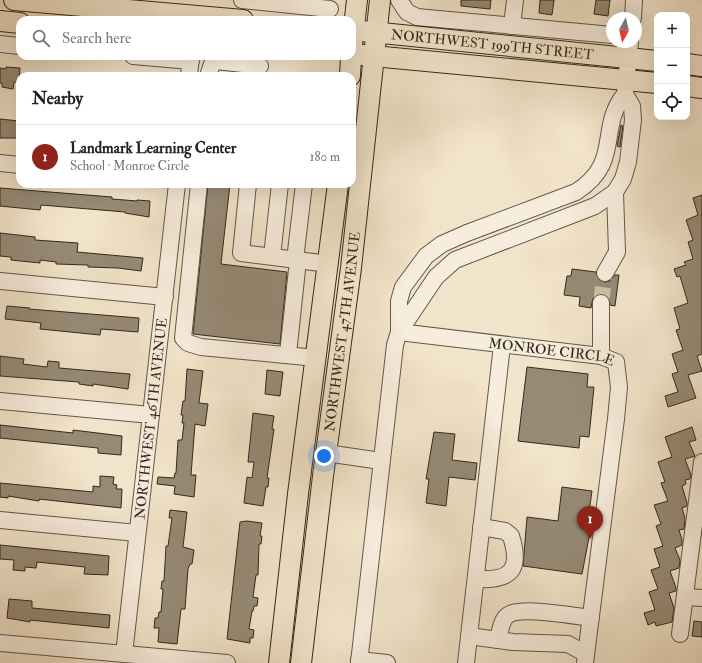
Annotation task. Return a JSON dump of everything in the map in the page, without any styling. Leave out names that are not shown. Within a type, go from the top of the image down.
[{"type":"main road","points":[[14,0],[197,16]]},
{"type":"main road","points":[[356,16],[358,0]]},
{"type":"main road","name":"NORTHWEST 47TH AVENUE","points":[[298,659],[352,262],[380,0]]},
{"type":"main road","points":[[0,21],[16,23]]},
{"type":"main road","name":"NORTHWEST 199TH STREET","points":[[356,36],[377,33],[629,50],[654,60]]},
{"type":"main road","name":"NORTHWEST 199TH STREET","points":[[356,55],[626,87],[654,84]]},
{"type":"main road","points":[[350,72],[352,60]]},
{"type":"main road","points":[[690,64],[702,66]]},
{"type":"main road","points":[[690,86],[702,88]]},
{"type":"main road","name":"NORTHWEST 47TH AVENUE","points":[[279,663],[297,502],[329,264],[338,188]]},
{"type":"main road","points":[[316,358],[321,362],[328,373],[334,392]]},
{"type":"street","points":[[242,0],[330,8]]},
{"type":"street","points":[[512,26],[515,0]]},
{"type":"street","points":[[633,12],[634,0]]},
{"type":"street","points":[[401,4],[417,17],[606,34]]},
{"type":"street","points":[[0,44],[16,46]]},
{"type":"street","points":[[387,663],[359,662],[395,344],[399,332],[436,277],[455,260],[595,206],[615,192],[623,179],[626,169],[633,120],[632,106],[626,87],[629,50]]},
{"type":"street","points":[[162,60],[190,64]]},
{"type":"street","points":[[209,72],[212,64],[216,61],[260,66]]},
{"type":"street","points":[[399,332],[399,301],[403,287],[426,256],[442,244],[467,233],[576,192],[588,184],[596,175],[604,161],[612,118],[626,87]]},
{"type":"street","points":[[604,161],[626,169]]},
{"type":"street","points":[[0,163],[16,165]]},
{"type":"street","name":"NORTHWEST 46TH AVENUE","points":[[124,654],[177,188]]},
{"type":"street","points":[[199,188],[183,338],[188,343],[201,347],[288,354],[316,358]]},
{"type":"street","points":[[248,188],[241,253],[329,264]]},
{"type":"street","points":[[272,256],[280,188]]},
{"type":"street","points":[[288,354],[304,188]]},
{"type":"street","points":[[605,273],[617,252],[615,192]]},
{"type":"street","points":[[467,233],[476,251]]},
{"type":"street","points":[[0,281],[165,297]]},
{"type":"street","points":[[601,303],[601,356]]},
{"type":"street","name":"MONROE CIRCLE","points":[[399,332],[601,356],[616,362],[619,387],[586,659]]},
{"type":"street","points":[[466,663],[502,345]]},
{"type":"street","points":[[0,401],[151,415]]},
{"type":"street","points":[[326,454],[381,461]]},
{"type":"street","points":[[680,634],[702,462]]},
{"type":"street","points":[[0,520],[137,533]]},
{"type":"street","points":[[476,579],[493,580],[508,574],[513,566],[514,556],[514,546],[511,536],[505,531],[481,527]]},
{"type":"street","points":[[686,596],[702,598]]},
{"type":"street","points":[[498,640],[500,626],[507,615],[520,610],[591,618]]},
{"type":"street","points":[[469,636],[498,640],[568,644],[586,659]]},
{"type":"street","points":[[0,643],[227,663]]},
{"type":"building","points":[[461,0],[491,0],[490,9],[461,6]]},
{"type":"building","points":[[540,0],[554,0],[552,15],[539,13]]},
{"type":"building","points":[[596,0],[610,0],[608,12],[606,12],[606,16],[594,14]]},
{"type":"building","points":[[6,67],[20,68],[20,72],[16,72],[16,82],[14,82],[13,89],[2,87],[2,83],[0,83],[0,68],[6,69]]},
{"type":"building","points":[[0,119],[16,121],[16,138],[0,138]]},
{"type":"building","points":[[621,125],[623,126],[620,147],[617,146]]},
{"type":"building","points":[[0,188],[112,197],[112,199],[150,201],[149,217],[125,212],[41,205],[40,210],[0,206]]},
{"type":"building","points":[[208,188],[230,188],[221,264],[287,272],[280,344],[193,334]]},
{"type":"building","points":[[702,195],[702,354],[697,356],[702,371],[688,375],[696,398],[668,407],[665,396],[678,392],[672,374],[678,372],[672,354],[683,350],[676,330],[680,329],[674,308],[688,303],[680,276],[677,277],[674,269],[686,265],[684,262],[693,259],[688,242],[693,240],[686,220],[698,215],[693,198]]},
{"type":"building","points":[[0,233],[35,237],[35,240],[78,243],[77,252],[143,258],[141,271],[118,268],[88,267],[88,265],[56,264],[56,262],[40,260],[40,263],[11,260],[11,257],[0,256]]},
{"type":"building","points":[[572,269],[596,272],[597,278],[605,282],[610,281],[615,275],[619,275],[615,306],[610,305],[609,298],[601,294],[593,298],[591,308],[579,306],[580,297],[564,295],[567,276],[571,276]]},
{"type":"building","points":[[7,306],[139,318],[138,332],[101,329],[100,335],[40,329],[41,323],[5,319]]},
{"type":"building","points":[[0,356],[24,359],[23,364],[47,367],[48,361],[59,362],[59,368],[130,374],[128,389],[93,384],[93,386],[79,384],[79,382],[0,376]]},
{"type":"building","points":[[527,367],[588,374],[587,387],[594,387],[589,437],[580,436],[579,448],[518,441]]},
{"type":"building","points":[[187,369],[203,371],[199,403],[208,404],[205,426],[195,424],[191,475],[196,475],[194,497],[174,494],[175,486],[157,484],[158,477],[174,478],[176,473],[178,440],[182,440],[184,423],[182,423],[183,415],[181,415],[183,401],[185,401]]},
{"type":"building","points":[[267,370],[283,372],[280,396],[265,394]]},
{"type":"building","points":[[253,413],[274,416],[272,429],[274,429],[267,478],[269,478],[268,487],[266,487],[263,506],[244,503],[247,477],[252,478],[254,462],[248,462]]},
{"type":"building","points":[[0,425],[73,433],[73,430],[122,436],[121,455],[98,453],[98,448],[0,438]]},
{"type":"building","points":[[692,427],[696,440],[689,442],[695,456],[685,459],[691,475],[690,479],[685,480],[686,484],[682,486],[687,506],[682,508],[685,518],[684,529],[679,530],[682,545],[675,548],[680,560],[679,568],[670,571],[676,588],[676,591],[669,593],[674,608],[672,622],[656,626],[655,622],[648,625],[644,613],[655,610],[649,592],[658,589],[651,570],[660,567],[654,549],[663,546],[656,526],[661,524],[654,505],[668,501],[661,483],[665,482],[658,462],[672,457],[665,437]]},
{"type":"building","points":[[434,432],[455,434],[452,460],[477,463],[475,480],[449,477],[446,506],[426,503],[429,479],[426,479]]},
{"type":"building","points":[[100,476],[114,477],[113,484],[117,485],[116,489],[122,489],[121,508],[39,499],[39,501],[8,496],[8,498],[0,497],[0,483],[93,492],[93,486],[100,487]]},
{"type":"building","points":[[562,487],[592,491],[587,526],[591,527],[582,574],[523,566],[527,517],[558,521]]},
{"type":"building","points":[[170,510],[187,512],[183,547],[194,550],[192,564],[190,564],[188,569],[185,609],[181,609],[177,644],[158,642],[159,628],[154,628],[155,618],[158,618],[159,612],[161,612],[163,589],[161,589],[162,581],[164,581],[166,546],[168,546],[172,518],[169,518]]},
{"type":"building","points":[[247,521],[262,523],[260,536],[262,536],[261,544],[259,544],[258,575],[256,575],[253,597],[258,598],[257,606],[254,606],[252,611],[249,629],[254,630],[253,638],[250,638],[250,643],[227,639],[240,522]]},
{"type":"building","points":[[0,545],[109,556],[108,575],[84,574],[85,567],[37,562],[36,568],[25,567],[25,571],[13,570],[14,560],[0,559]]},
{"type":"building","points":[[9,599],[32,601],[32,608],[110,615],[109,628],[30,620],[30,622],[7,618]]},
{"type":"building","points":[[694,621],[702,622],[702,637],[692,636]]},
{"type":"tunnel","points":[[601,303],[605,273]]},
{"type":"place","name":"Landmark Learning Center","points":[[590,539]]}]
